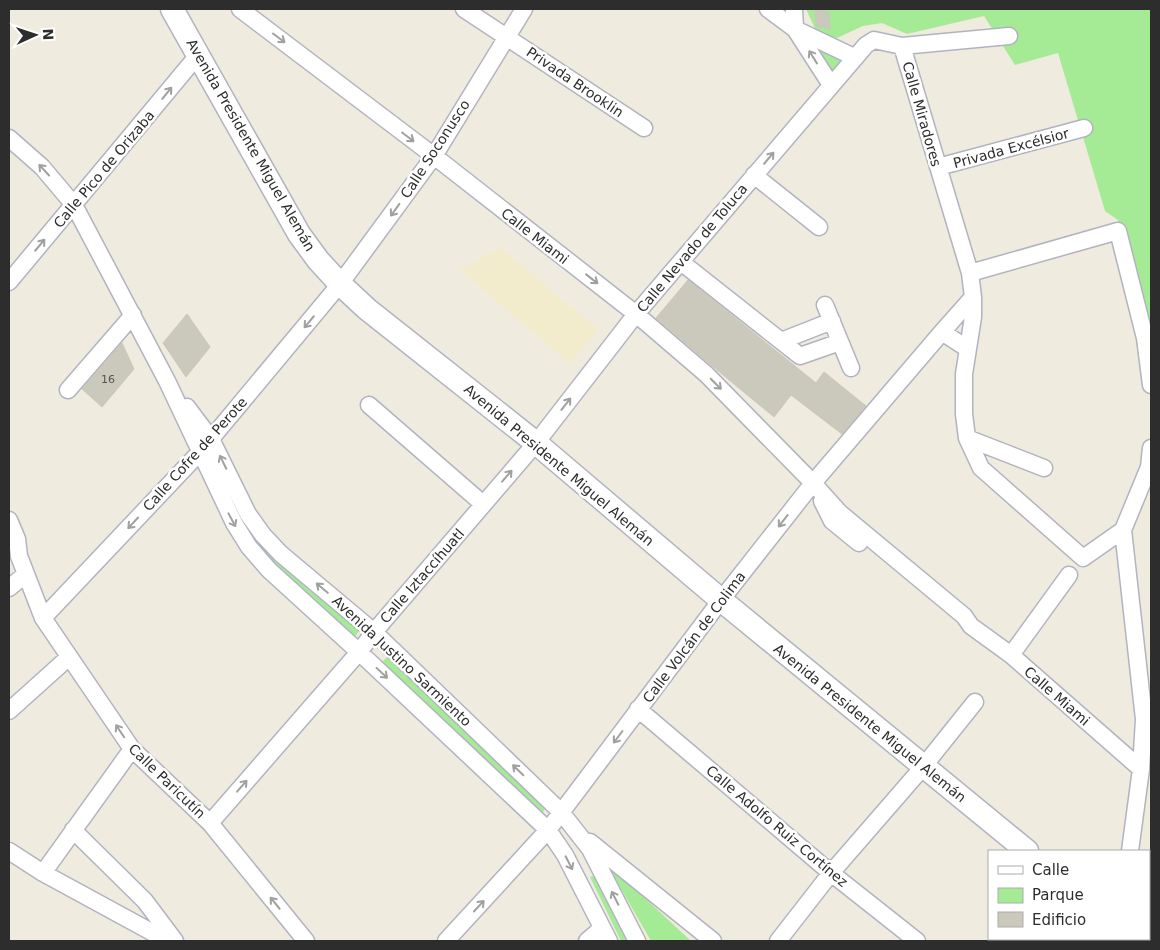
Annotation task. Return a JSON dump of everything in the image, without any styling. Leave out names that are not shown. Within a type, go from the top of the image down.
[{"type":"main road","name":"Avenida Presidente Miguel Alemán","points":[[172,9],[299,234],[318,260],[340,284],[367,309],[536,443],[721,600],[1026,850]]},
{"type":"street","name":"Calle Miami","points":[[242,9],[636,314],[706,374],[840,513],[964,616],[971,626],[1010,655],[1141,769]]},
{"type":"street","name":"Privada Brooklin","points":[[464,9],[644,128]]},
{"type":"street","name":"Calle Soconusco","points":[[340,284],[434,156],[524,9]]},
{"type":"street","points":[[768,9],[795,29],[854,57]]},
{"type":"street","points":[[794,9],[795,29],[831,85]]},
{"type":"street","points":[[902,46],[1009,36]]},
{"type":"street","name":"Calle Miradores","points":[[854,57],[874,40],[902,46],[970,273],[973,317],[964,374],[964,414],[967,438],[981,468],[1083,558],[1123,530]]},
{"type":"street","name":"Calle Pico de Orizaba","points":[[9,282],[198,55]]},
{"type":"street","name":"Calle Nevado de Toluca","points":[[536,443],[636,314],[854,57]]},
{"type":"street","name":"Privada Excélsior","points":[[938,167],[1084,128]]},
{"type":"street","name":"Avenida Justino Sarmiento","points":[[9,138],[42,167],[74,205],[167,381],[234,523],[249,546],[269,570],[548,830],[565,855],[606,935]]},
{"type":"street","points":[[754,175],[819,227]]},
{"type":"street","points":[[970,273],[1118,231],[1145,338],[1151,385]]},
{"type":"street","points":[[681,262],[800,356],[840,342]]},
{"type":"street","name":"Calle Cofre de Perote","points":[[43,618],[200,452],[340,284]]},
{"type":"street","name":"Calle Volcán de Colima","points":[[446,941],[548,830],[721,600],[813,483],[973,298]]},
{"type":"street","points":[[825,304],[851,368]]},
{"type":"street","points":[[68,390],[133,316]]},
{"type":"street","points":[[780,341],[832,321]]},
{"type":"street","points":[[942,332],[968,349]]},
{"type":"street","name":"Avenida Justino Sarmiento","points":[[167,381],[211,439],[248,514],[281,554],[374,632],[561,812],[579,833],[590,849],[637,941]]},
{"type":"street","points":[[369,405],[483,504]]},
{"type":"street","points":[[967,438],[1044,468]]},
{"type":"street","name":"Calle Iztaccíhuatl","points":[[210,823],[359,652],[536,443]]},
{"type":"street","points":[[1130,850],[1148,720],[1123,530],[1149,467],[1151,448]]},
{"type":"street","name":"Calle Paricutín","points":[[9,520],[17,539],[14,551],[26,574],[43,618],[132,749],[210,823],[306,941]]},
{"type":"street","points":[[9,588],[26,574]]},
{"type":"street","points":[[1010,655],[1069,576]]},
{"type":"street","points":[[9,711],[69,657]]},
{"type":"street","points":[[778,941],[831,873],[923,767],[976,702]]},
{"type":"street","name":"Calle Adolfo Ruiz Cortínez","points":[[638,710],[831,873],[916,941]]},
{"type":"street","points":[[43,873],[132,749]]},
{"type":"street","points":[[74,830],[145,900],[175,941]]},
{"type":"street","points":[[579,833],[712,941]]},
{"type":"street","points":[[9,851],[43,873],[168,941]]},
{"type":"street","points":[[588,941],[606,935]]},
{"type":"shaded area","points":[[501,247],[598,330],[570,364],[460,270]]},
{"type":"green space","points":[[806,9],[1151,9],[1151,386],[1118,220],[1105,211],[1058,53],[1015,65],[984,16],[907,34],[882,23],[863,26],[837,38],[818,35]]},
{"type":"green space","points":[[812,48],[845,61],[831,75]]},
{"type":"green space","points":[[215,463],[279,560],[359,631],[355,637],[270,567],[247,541]]},
{"type":"green space","points":[[387,657],[547,805],[542,814],[381,663]]},
{"type":"green space","points":[[605,861],[691,941],[651,941]]},
{"type":"green space","points":[[598,874],[632,941],[621,941],[590,877]]},
{"type":"building","points":[[815,10],[829,12],[830,29],[816,26]]},
{"type":"building","points":[[688,280],[816,383],[824,372],[866,406],[842,434],[791,395],[774,417],[656,318]]},
{"type":"building","points":[[187,314],[210,347],[186,377],[163,343]]},
{"type":"building","points":[[122,343],[134,369],[102,407],[82,389]]}]
